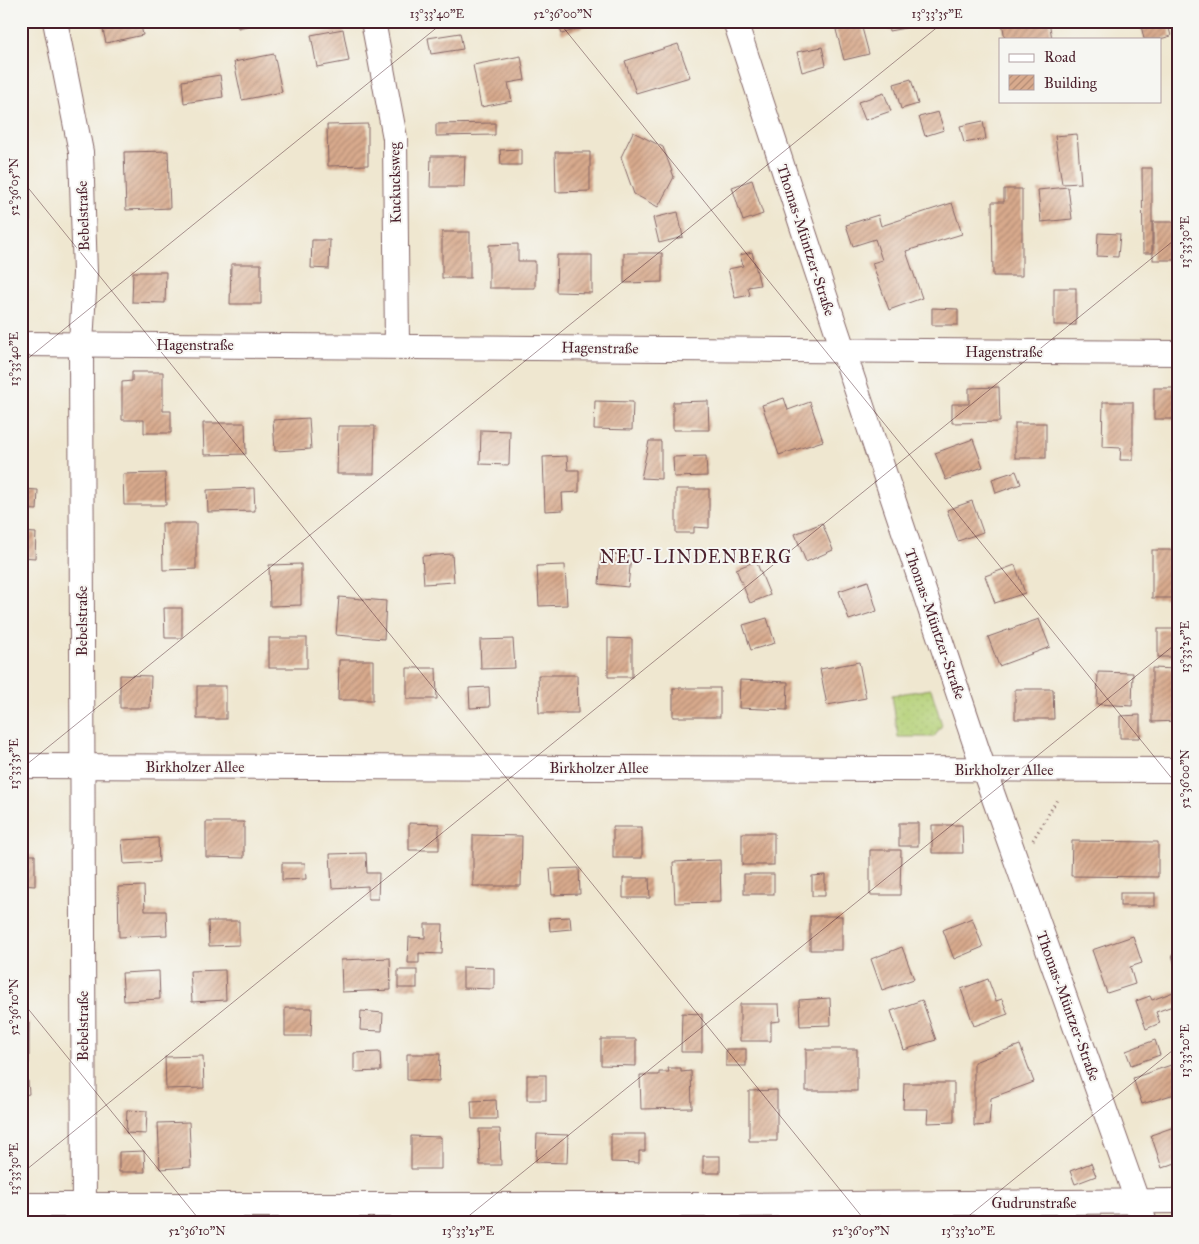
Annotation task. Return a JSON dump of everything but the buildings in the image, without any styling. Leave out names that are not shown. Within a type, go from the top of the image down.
[{"type":"street","name":"Bebelstraße","points":[[55,21],[81,152],[85,273],[81,344],[84,1214]]},
{"type":"street","name":"Kuckucksweg","points":[[373,21],[395,138],[397,346]]},
{"type":"street","name":"Thomas-Müntzer-Straße","points":[[736,21],[843,351],[984,770],[1142,1212]]},
{"type":"street","name":"Hagenstraße","points":[[21,344],[1178,353]]},
{"type":"street","name":"Birkholzer Allee","points":[[21,766],[1178,770]]},
{"type":"street","name":"Gudrunstraße","points":[[21,1204],[84,1214],[721,1214],[1142,1212],[1178,1201]]},
{"type":"path","points":[[1031,844],[1058,798]]},
{"type":"green space","points":[[931,689],[942,725],[934,737],[898,737],[892,695]]},
{"type":"district","name":"NEU-LINDENBERG","points":[[696,557]]}]
